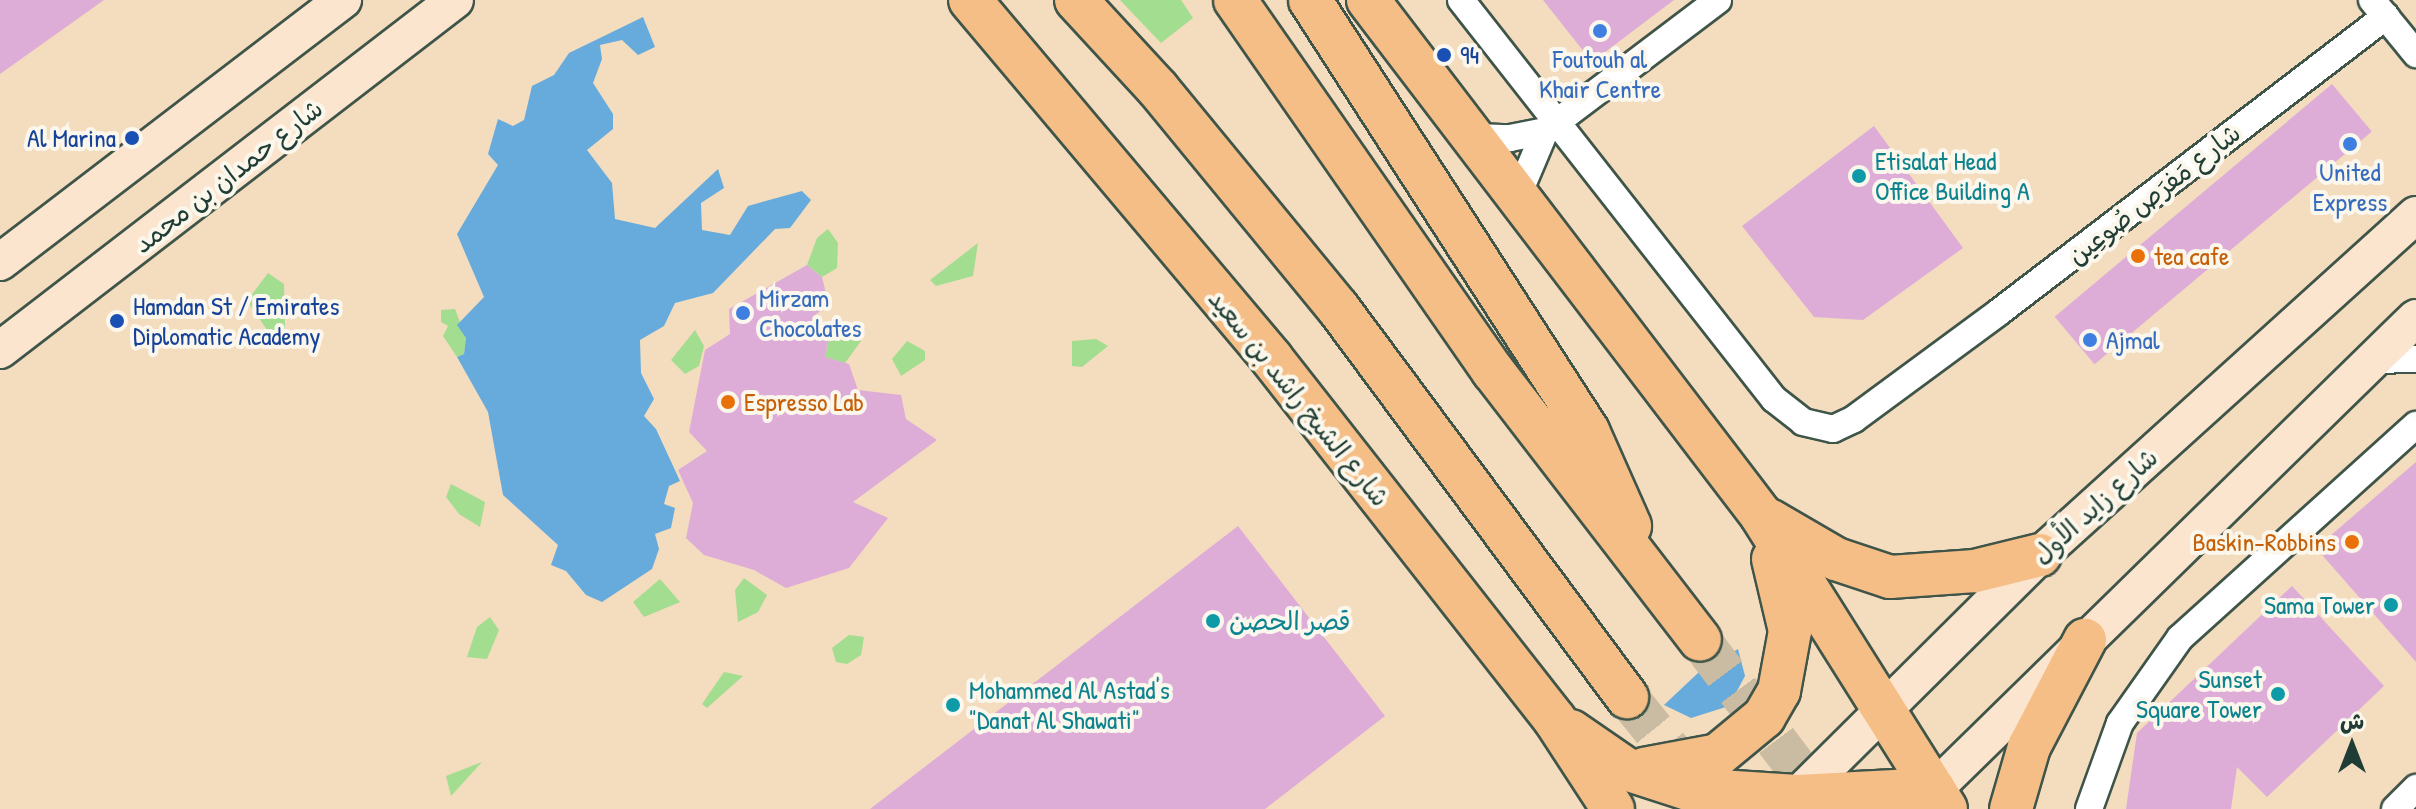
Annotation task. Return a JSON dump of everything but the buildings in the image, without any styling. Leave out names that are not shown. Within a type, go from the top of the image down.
[{"type":"main road","points":[[0,262],[343,0]]},
{"type":"main road","name":"شارع حمدان بن محمد","points":[[0,350],[455,0]]},
{"type":"main road","name":"شارع الشيخ راشد بن سعيد","points":[[970,0],[1272,359],[1555,720],[1613,809]]},
{"type":"main road","points":[[1076,0],[1158,89],[1338,308],[1627,697]]},
{"type":"main road","points":[[1235,0],[1493,371],[1700,640]]},
{"type":"main road","points":[[1310,0],[1588,431],[1620,496],[1642,561]]},
{"type":"main road","points":[[1368,0],[1761,515],[1883,707],[1931,802]]},
{"type":"main road","name":"شارع زايد الأول","points":[[1790,802],[2040,555],[2416,215]]},
{"type":"main road","points":[[1555,720],[1626,769],[1688,789],[1790,802],[1931,802],[2085,640],[2416,318]]},
{"type":"main road","points":[[1626,769],[1663,769],[1718,755],[1764,717],[1779,691],[1790,631],[1761,515]]},
{"type":"main road","points":[[1761,515],[1836,559],[1890,577],[1975,571],[2040,555]]},
{"type":"main road","points":[[2011,809],[2029,747],[2085,640]]},
{"type":"main road","points":[[1555,720],[1575,809]]},
{"type":"street","name":"شارع مَفرَص صُوعِين","points":[[1461,0],[1550,127],[1792,416],[1815,428],[1843,426],[1921,369],[2379,8]]},
{"type":"street","points":[[1474,137],[1510,138],[1550,127],[1718,0]]},
{"type":"street","points":[[2379,8],[2416,54]]},
{"type":"street","points":[[1518,195],[1550,127]]},
{"type":"street","points":[[2374,360],[2416,359]]},
{"type":"street","points":[[2089,809],[2120,723],[2180,638],[2416,425]]},
{"type":"street","points":[[2395,809],[2416,788]]},
{"type":"green space","points":[[1120,0],[1181,0],[1193,18],[1161,43]]},
{"type":"green space","points":[[828,229],[838,243],[837,268],[822,277],[807,265],[817,238]]},
{"type":"green space","points":[[978,243],[973,276],[936,286],[930,280]]},
{"type":"green space","points":[[268,273],[284,284],[285,331],[274,340],[247,301]]},
{"type":"green space","points":[[455,309],[466,338],[464,354],[457,357],[443,336],[448,326],[441,322],[441,310]]},
{"type":"green space","points":[[849,323],[861,341],[845,363],[825,357],[829,339]]},
{"type":"green space","points":[[695,330],[704,346],[699,366],[685,374],[671,360]]},
{"type":"green space","points":[[1096,339],[1108,346],[1082,367],[1072,366],[1072,341]]},
{"type":"green space","points":[[907,341],[925,351],[925,360],[901,376],[892,359]]},
{"type":"green space","points":[[451,484],[485,502],[480,527],[459,514],[446,497]]},
{"type":"green space","points":[[744,578],[767,595],[758,612],[738,622],[735,590]]},
{"type":"green space","points":[[660,579],[680,602],[644,617],[633,602]]},
{"type":"green space","points":[[490,617],[499,630],[487,659],[467,657],[477,627]]},
{"type":"green space","points":[[849,635],[864,637],[861,655],[847,664],[836,662],[832,648]]},
{"type":"green space","points":[[724,672],[743,676],[707,708],[702,704]]},
{"type":"green space","points":[[482,762],[451,796],[446,776]]},
{"type":"water","points":[[643,17],[655,47],[638,55],[622,40],[600,45],[602,59],[593,83],[613,114],[613,129],[587,150],[612,183],[615,219],[655,228],[718,169],[724,188],[701,203],[702,230],[730,235],[748,206],[802,191],[811,200],[790,228],[775,229],[713,293],[675,303],[664,326],[640,340],[641,373],[654,399],[644,416],[656,429],[680,481],[669,486],[664,504],[675,508],[671,528],[655,534],[659,549],[652,569],[602,602],[586,595],[566,571],[551,565],[558,545],[503,495],[488,412],[457,357],[464,354],[466,338],[457,325],[484,297],[457,234],[498,165],[488,154],[498,119],[513,126],[524,120],[532,86],[554,75],[569,53]]},
{"type":"water","points":[[1738,649],[1745,676],[1729,706],[1691,718],[1664,705],[1698,673]]},
{"type":"tunnel","points":[[1700,640],[1828,809]]},
{"type":"tunnel","points":[[1627,697],[1700,787]]},
{"type":"place","name":"Foutouh al Khair Centre","points":[[1600,31]]},
{"type":"place","name":"94","points":[[1444,55]]},
{"type":"place","name":"Al Marina","points":[[132,138]]},
{"type":"place","name":"United Express","points":[[2350,144]]},
{"type":"place","name":"Etisalat Head Office Building A","points":[[1859,176]]},
{"type":"place","name":"tea cafe","points":[[2138,256]]},
{"type":"place","name":"Mirzam Chocolates","points":[[743,313]]},
{"type":"place","name":"Hamdan St / Emirates Diplomatic Academy","points":[[117,321]]},
{"type":"place","name":"Ajmal","points":[[2090,340]]},
{"type":"place","name":"Espresso Lab","points":[[728,402]]},
{"type":"place","name":"Baskin-Robbins","points":[[2352,542]]},
{"type":"place","name":"Sama Tower","points":[[2391,605]]},
{"type":"place","name":"قصر الحصن","points":[[1213,621]]},
{"type":"place","name":"Sunset Square Tower","points":[[2278,694]]},
{"type":"place","name":"Mohammed Al Astad's \"Danat Al Shawati\"","points":[[953,705]]}]
